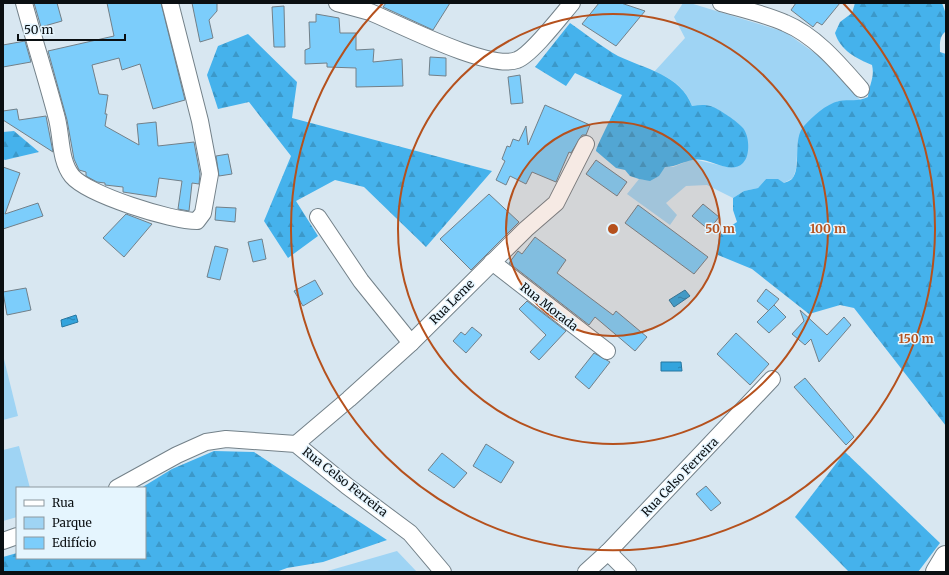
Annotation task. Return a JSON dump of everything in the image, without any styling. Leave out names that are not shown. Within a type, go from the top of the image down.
[{"type":"street","points":[[24,3],[56,115],[64,160],[72,176],[94,191],[134,206],[185,221],[197,221],[203,214],[210,174],[200,121],[170,3]]},
{"type":"street","points":[[338,3],[368,12],[448,47],[503,61],[517,60],[529,51],[572,3]]},
{"type":"street","points":[[721,3],[787,23],[809,37],[831,55],[861,89]]},
{"type":"street","name":"Rua Leme","points":[[296,444],[411,343],[492,262],[556,203],[586,144]]},
{"type":"street","points":[[318,217],[361,282],[411,343]]},
{"type":"street","name":"Rua Morada","points":[[492,262],[607,351]]},
{"type":"street","name":"Rua Celso Ferreira","points":[[586,572],[608,552],[772,379]]},
{"type":"street","name":"Rua Celso Ferreira","points":[[119,487],[177,455],[206,442],[226,440],[296,444],[347,486],[410,532],[443,572]]},
{"type":"street","points":[[3,542],[16,536]]},
{"type":"street","points":[[608,552],[628,572]]},
{"type":"green space","points":[[683,3],[690,3],[785,32],[819,56],[861,101],[838,101],[798,142],[796,169],[793,178],[784,183],[766,179],[758,188],[744,191],[733,198],[707,185],[686,186],[666,203],[677,215],[670,225],[627,194],[639,179],[652,179],[665,167],[673,167],[693,159],[727,167],[743,128],[725,114],[714,108],[708,106],[692,106],[686,94],[677,84],[672,80],[654,72],[685,38],[674,17]]},
{"type":"green space","points":[[855,3],[942,3],[946,14],[945,32],[941,38],[940,52],[946,54],[946,426],[854,308],[840,305],[809,314],[752,269],[718,255],[719,238],[723,232],[737,222],[733,210],[733,198],[744,191],[758,188],[766,179],[778,179],[784,183],[791,180],[795,174],[796,168],[798,138],[807,122],[829,105],[843,100],[868,97],[873,69],[872,65],[855,57],[845,49],[837,39],[835,33],[840,22],[852,13]]},
{"type":"green space","points":[[570,23],[618,56],[650,69],[671,80],[687,95],[692,106],[705,105],[713,107],[737,122],[745,131],[748,140],[747,155],[743,163],[739,166],[729,167],[698,159],[665,167],[659,176],[650,181],[630,176],[625,170],[616,168],[596,151],[622,95],[575,73],[566,86],[535,67]]},
{"type":"green space","points":[[248,34],[297,82],[292,118],[492,171],[426,247],[364,187],[335,180],[296,201],[318,236],[288,258],[264,221],[291,156],[249,102],[218,109],[207,75],[218,46]]},
{"type":"green space","points":[[14,131],[39,152],[5,160],[3,159],[3,132]]},
{"type":"green space","points":[[3,355],[18,416],[3,420]]},
{"type":"green space","points":[[19,446],[30,487],[16,487],[16,517],[3,521],[3,450]]},
{"type":"green space","points":[[214,451],[254,452],[387,540],[323,562],[287,568],[276,572],[3,572],[3,557],[16,553],[16,559],[146,559],[146,487],[143,487],[172,469]]},
{"type":"green space","points":[[845,452],[940,543],[918,572],[849,572],[795,517]]},
{"type":"green space","points":[[397,551],[417,572],[324,572]]},
{"type":"water","points":[[685,290],[690,296],[674,307],[669,300]]},
{"type":"water","points":[[76,315],[78,322],[62,327],[61,320]]},
{"type":"water","points":[[661,362],[681,362],[682,371],[661,371]]},
{"type":"building","points":[[34,3],[57,3],[62,21],[41,27]]},
{"type":"building","points":[[107,3],[161,3],[185,100],[153,109],[140,64],[122,70],[119,58],[92,65],[99,94],[108,95],[105,126],[139,145],[137,124],[156,122],[158,146],[194,142],[200,174],[199,184],[192,183],[189,211],[178,209],[182,181],[159,178],[156,197],[123,192],[123,187],[105,185],[105,183],[97,182],[86,176],[86,172],[79,170],[74,159],[67,120],[48,51],[114,36]]},
{"type":"building","points":[[192,3],[217,3],[217,11],[209,20],[213,38],[200,42]]},
{"type":"building","points":[[386,3],[450,3],[433,30],[383,7]]},
{"type":"building","points":[[599,3],[621,3],[645,11],[616,46],[582,24]]},
{"type":"building","points":[[796,3],[840,3],[822,25],[817,22],[813,27],[791,10]]},
{"type":"building","points":[[284,6],[285,47],[274,47],[272,7]]},
{"type":"building","points":[[316,14],[339,18],[340,33],[356,33],[356,50],[374,49],[373,62],[402,59],[403,86],[356,87],[356,68],[327,67],[327,63],[305,64],[305,50],[310,48],[309,22],[316,22]]},
{"type":"building","points":[[25,41],[31,62],[3,67],[3,45]]},
{"type":"building","points":[[430,57],[446,58],[446,76],[429,75]]},
{"type":"building","points":[[520,75],[523,103],[511,104],[508,77]]},
{"type":"building","points":[[545,105],[590,125],[586,135],[582,135],[571,153],[569,152],[556,182],[532,172],[526,184],[510,176],[506,185],[496,180],[505,161],[502,159],[507,146],[510,147],[513,139],[519,141],[526,126],[528,145]]},
{"type":"building","points":[[17,109],[19,120],[46,116],[53,152],[3,120],[3,111]]},
{"type":"building","points":[[228,154],[232,174],[219,176],[216,156]]},
{"type":"building","points":[[596,160],[627,182],[617,196],[586,174]]},
{"type":"building","points":[[3,167],[20,173],[5,214],[38,203],[43,216],[3,229]]},
{"type":"building","points":[[489,194],[519,222],[471,270],[440,239]]},
{"type":"building","points":[[703,204],[719,217],[709,230],[692,216]]},
{"type":"building","points":[[638,205],[708,257],[694,274],[625,223]]},
{"type":"building","points":[[216,207],[236,208],[235,222],[215,220]]},
{"type":"building","points":[[126,214],[152,224],[124,257],[103,238]]},
{"type":"building","points":[[535,237],[566,260],[557,273],[613,315],[616,311],[647,337],[635,351],[595,317],[589,325],[509,263],[518,251],[522,254]]},
{"type":"building","points":[[262,239],[266,259],[253,262],[248,242]]},
{"type":"building","points":[[215,246],[228,249],[220,280],[207,277]]},
{"type":"building","points":[[315,280],[323,294],[303,306],[294,291]]},
{"type":"building","points":[[26,288],[31,310],[7,315],[3,292]]},
{"type":"building","points":[[766,289],[779,299],[769,311],[757,301]]},
{"type":"building","points":[[527,301],[566,331],[539,360],[530,352],[546,335],[519,309]]},
{"type":"building","points":[[774,305],[786,317],[769,333],[757,322]]},
{"type":"building","points":[[800,310],[827,335],[844,317],[851,325],[819,362],[811,339],[805,345],[792,334],[804,321]]},
{"type":"building","points":[[472,327],[482,335],[466,353],[453,341],[461,332],[465,335]]},
{"type":"building","points":[[736,333],[769,364],[750,385],[717,354]]},
{"type":"building","points":[[594,353],[610,362],[589,389],[575,377]]},
{"type":"building","points":[[805,378],[854,437],[846,445],[794,387]]},
{"type":"building","points":[[486,444],[514,462],[501,483],[473,466]]},
{"type":"building","points":[[442,453],[467,473],[454,488],[428,470]]},
{"type":"building","points":[[706,486],[721,503],[711,511],[696,494]]}]
